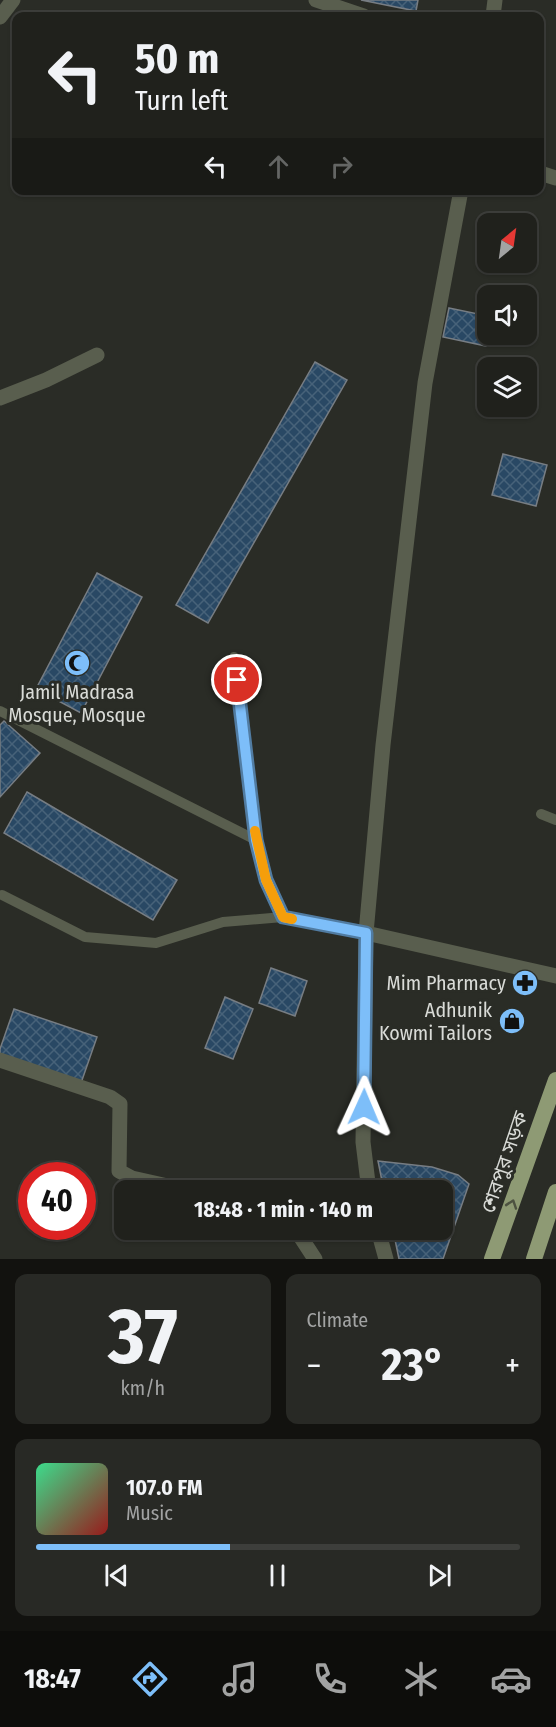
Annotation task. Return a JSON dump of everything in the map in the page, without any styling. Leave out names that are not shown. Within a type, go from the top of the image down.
[{"type":"highway","name":"শেরপুর সড়ক","points":[[492,1259],[556,1080]]},
{"type":"highway","points":[[534,1259],[556,1192]]},
{"type":"street","points":[[0,3],[12,0]]},
{"type":"street","points":[[0,17],[12,0]]},
{"type":"street","points":[[316,0],[352,12]]},
{"type":"street","points":[[368,1180],[363,1142],[366,933],[383,745],[426,383],[460,195]]},
{"type":"street","points":[[0,398],[97,356]]},
{"type":"street","points":[[366,933],[556,976]]},
{"type":"street","points":[[0,1060],[110,1097],[120,1104],[119,1171],[141,1180]]},
{"type":"street","points":[[303,1240],[315,1259]]},
{"type":"street","points":[[381,1240],[386,1259]]},
{"type":"lane","points":[[234,657],[256,840],[266,880],[283,917]]},
{"type":"lane","points":[[0,711],[256,840]]},
{"type":"lane","points":[[542,814],[556,820]]},
{"type":"lane","points":[[2,896],[85,937],[156,943],[223,922],[283,917],[366,933]]},
{"type":"building","points":[[361,0],[418,0],[416,11]]},
{"type":"building","points":[[449,308],[477,314],[477,344],[443,337]]},
{"type":"building","points":[[315,362],[347,380],[208,623],[176,605]]},
{"type":"building","points":[[503,454],[547,465],[536,506],[492,495]]},
{"type":"building","points":[[97,573],[142,597],[81,713],[36,689]]},
{"type":"building","points":[[4,721],[40,753],[0,797],[0,725]]},
{"type":"building","points":[[27,792],[177,880],[153,920],[4,833]]},
{"type":"building","points":[[271,968],[307,981],[295,1016],[259,1003]]},
{"type":"building","points":[[225,997],[253,1009],[233,1059],[205,1048]]},
{"type":"building","points":[[14,1009],[97,1037],[81,1083],[0,1055]]},
{"type":"building","points":[[378,1161],[432,1167],[458,1175],[469,1184],[453,1230],[453,1180],[382,1180]]},
{"type":"building","points":[[395,1240],[450,1240],[443,1259],[399,1259]]},
{"type":"slow traffic","points":[[255,831],[266,880],[283,917],[292,919]]},
{"type":"place","name":"Jamil Madrasa Mosque, Mosque","points":[[77,663]]},
{"type":"place","name":"Mim Pharmacy","points":[[525,983]]},
{"type":"place","name":"Adhunik Kowmi Tailors","points":[[512,1021]]},
{"type":"route","points":[[237,680],[256,840],[266,880],[283,917],[366,933],[364,1107]]}]
